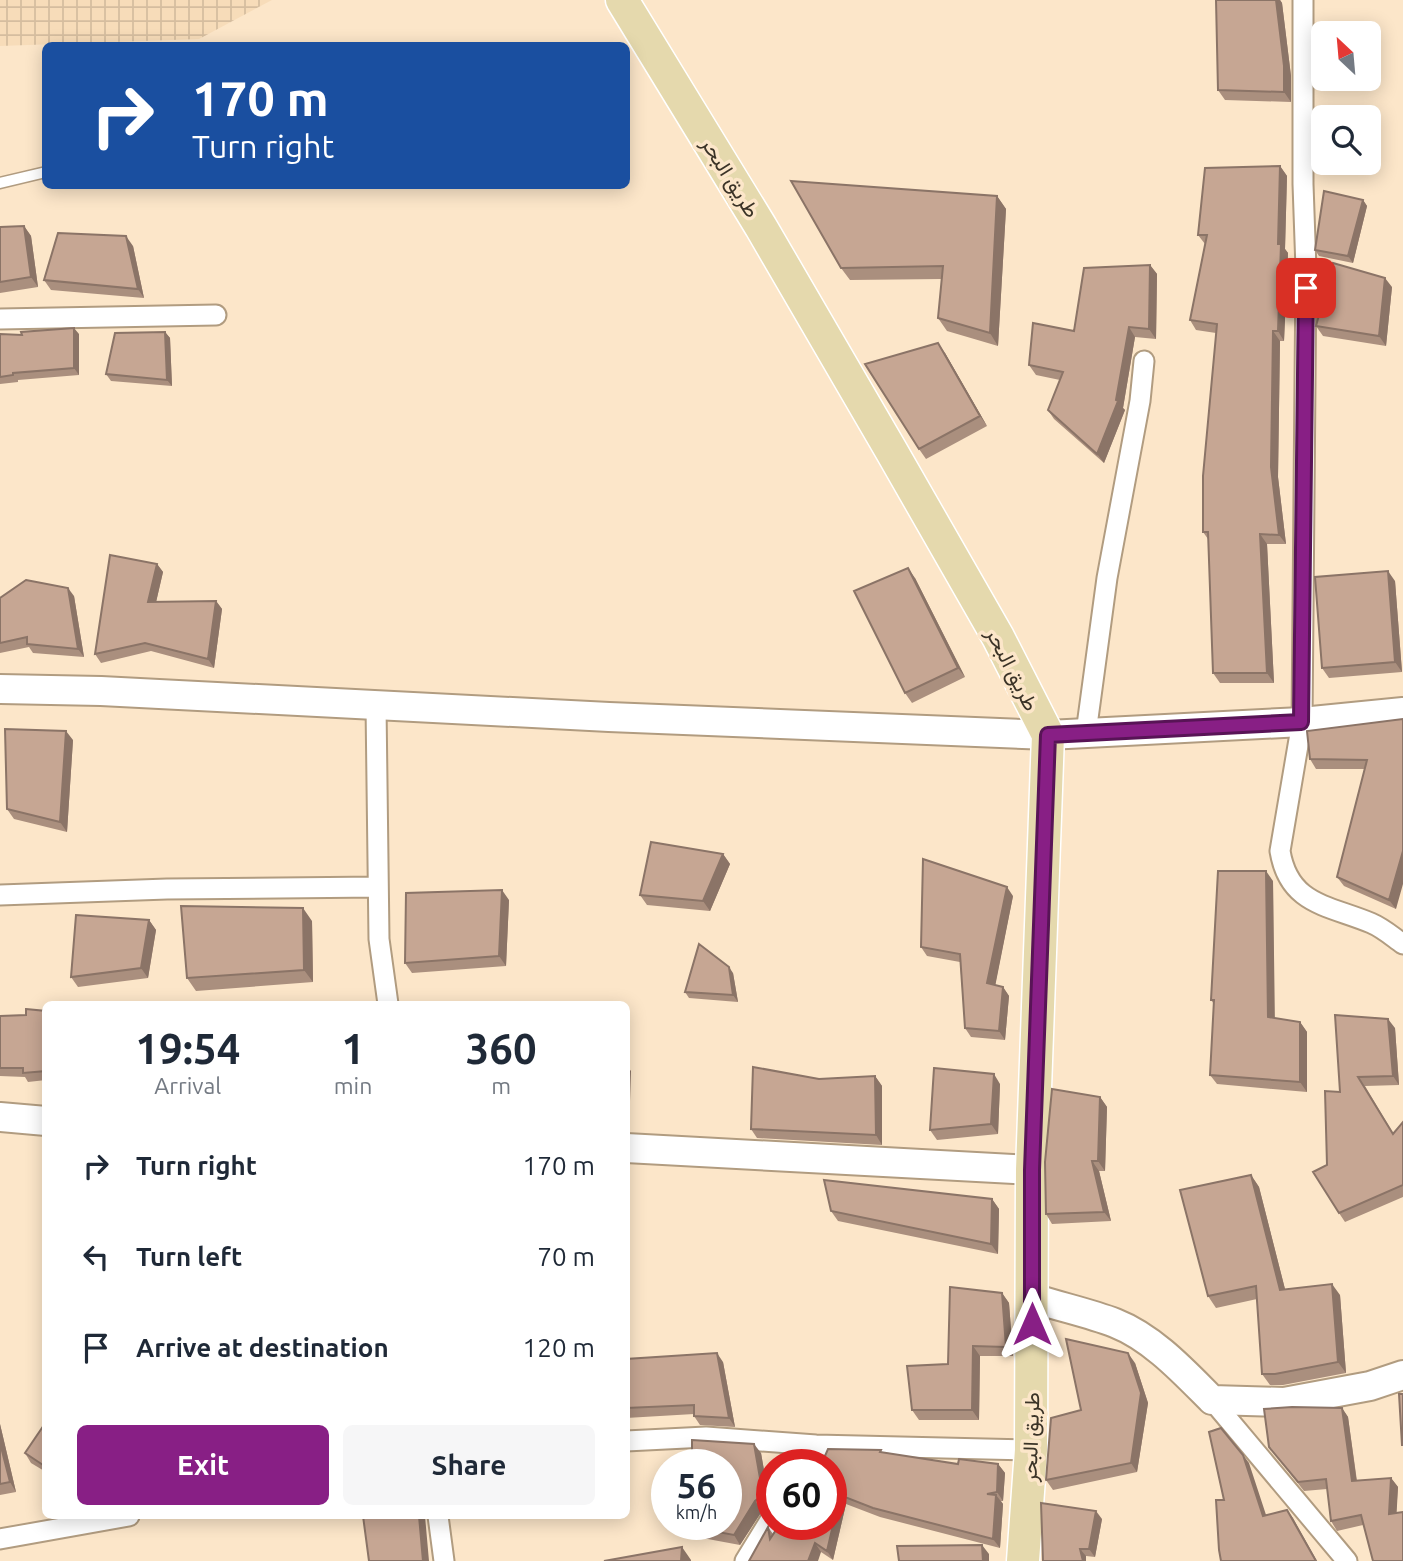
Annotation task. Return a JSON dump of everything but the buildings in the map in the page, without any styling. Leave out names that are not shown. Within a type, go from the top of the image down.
[{"type":"main road","name":"طريق البحر","points":[[622,0],[761,227],[892,452],[998,637],[1048,735],[1032,1170],[1031,1450],[1023,1561]]},
{"type":"main road","points":[[0,689],[102,691],[1048,735],[1301,722],[1403,712]]},
{"type":"main road","points":[[0,1117],[42,1121]]},
{"type":"main road","points":[[630,1148],[1032,1170]]},
{"type":"main road","points":[[1032,1298],[1116,1323],[1141,1338],[1213,1399],[1283,1402],[1370,1386],[1403,1375]]},
{"type":"street","points":[[1303,0],[1306,269],[1301,722],[1280,850],[1283,869],[1302,896],[1375,925],[1403,944]]},
{"type":"street","points":[[0,319],[216,315]]},
{"type":"street","points":[[1086,733],[1107,578],[1140,401],[1144,361]]},
{"type":"street","points":[[376,705],[379,939],[388,1001]]},
{"type":"street","points":[[0,895],[167,889],[378,887]]},
{"type":"street","points":[[1213,1399],[1347,1561]]},
{"type":"street","points":[[630,1441],[706,1437],[816,1445],[1031,1450]]},
{"type":"street","points":[[814,1449],[816,1445]]},
{"type":"street","points":[[0,1539],[112,1519]]},
{"type":"street","points":[[438,1519],[444,1561]]},
{"type":"street","points":[[745,1561],[758,1540]]},
{"type":"lane","points":[[0,183],[42,173]]},
{"type":"shaded area","points":[[0,0],[272,0],[199,39],[42,42],[42,45],[0,46]]},
{"type":"route","points":[[1032,1324],[1032,1170],[1048,735],[1301,722],[1306,288]]}]
